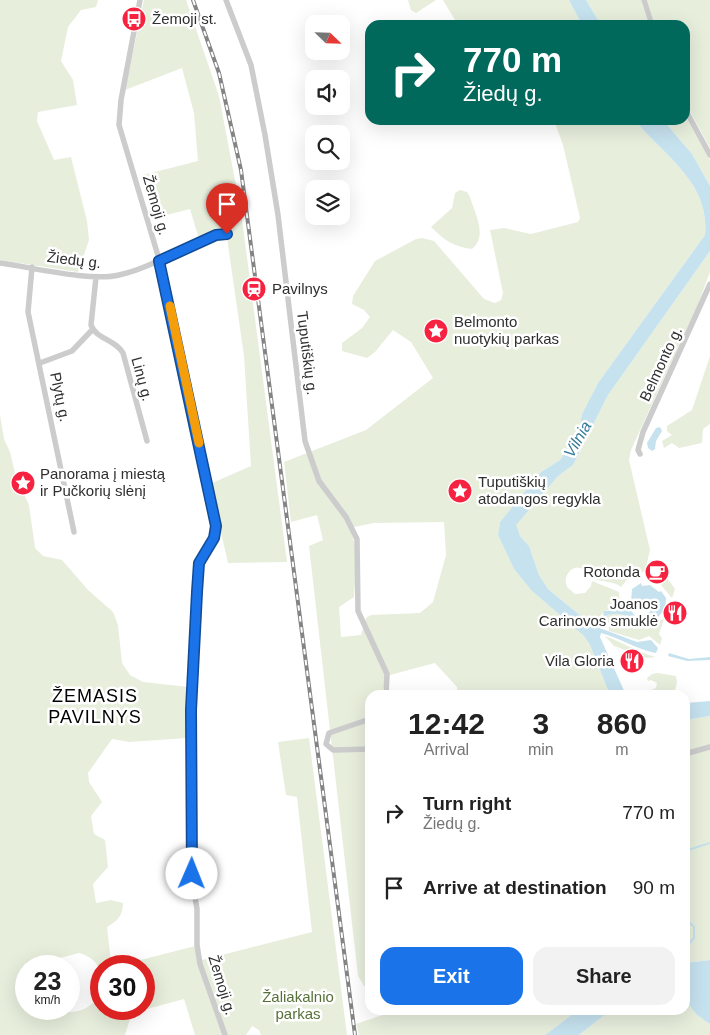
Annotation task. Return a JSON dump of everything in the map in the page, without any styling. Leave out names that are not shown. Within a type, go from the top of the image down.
[{"type":"street","name":"Žemoji g.","points":[[140,0],[118,114],[119,124],[159,261],[216,526],[214,538],[199,563],[191,710],[192,874],[197,909],[200,964],[225,1035]]},
{"type":"street","name":"Tuputiškių g.","points":[[226,0],[251,65],[264,135],[278,215],[305,440],[319,481],[346,516],[357,539],[358,611],[387,674],[386,690]]},
{"type":"street","points":[[644,0],[650,20]]},
{"type":"street","points":[[690,117],[710,155]]},
{"type":"street","name":"Žiedų g.","points":[[0,263],[96,277],[118,276],[159,261],[216,235],[227,234]]},
{"type":"street","name":"Plytų g.","points":[[32,267],[28,312],[74,532]]},
{"type":"street","points":[[40,363],[72,351],[93,329],[91,320],[96,277]]},
{"type":"street","name":"Belmonto g.","points":[[640,454],[638,450],[643,432],[710,284]]},
{"type":"street","name":"Linų g.","points":[[93,329],[117,346],[123,353],[147,441]]},
{"type":"street","points":[[365,721],[329,733],[326,744],[333,750],[365,749]]},
{"type":"street","points":[[690,753],[710,747]]},
{"type":"green space","points":[[0,0],[98,0],[96,7],[81,10],[68,27],[61,61],[73,80],[77,105],[38,112],[37,121],[54,160],[71,157],[87,221],[89,240],[78,272],[0,260]]},
{"type":"green space","points":[[144,0],[186,0],[219,96],[241,212],[287,562],[228,563],[210,484],[251,466],[244,356],[226,231],[199,239],[190,209],[155,218],[143,175],[198,161],[194,113],[182,68],[125,90]]},
{"type":"green space","points":[[408,0],[436,0],[416,13],[411,10]]},
{"type":"green space","points":[[443,0],[569,0],[579,20],[455,20]]},
{"type":"green space","points":[[586,0],[641,0],[647,20],[598,20]]},
{"type":"green space","points":[[647,0],[710,0],[710,148],[690,111],[690,20],[653,20]]},
{"type":"green space","points":[[690,124],[710,160],[710,186],[692,154],[667,125]]},
{"type":"green space","points":[[556,125],[639,125],[671,158],[692,184],[700,199],[705,216],[705,235],[598,383],[582,414],[579,429],[570,446],[560,460],[541,472],[500,522],[498,535],[514,569],[531,590],[584,636],[590,645],[608,690],[457,690],[457,687],[435,663],[390,675],[385,681],[383,690],[365,690],[365,986],[358,976],[309,546],[323,540],[317,515],[291,522],[284,462],[366,430],[433,378],[411,342],[393,330],[375,352],[367,358],[342,351],[342,343],[362,328],[370,317],[364,310],[352,304],[353,296],[375,261],[416,239],[422,238],[434,241],[484,299],[495,303],[501,300],[503,293],[490,230],[504,228],[531,234],[578,222],[580,218],[563,145]],"holes":[[[444,522],[446,555],[433,602],[420,613],[371,615],[366,618],[361,635],[341,637],[339,607],[354,597],[356,570],[355,544],[349,528],[374,523]]]},
{"type":"green space","points":[[460,190],[467,192],[470,197],[479,224],[479,238],[477,244],[472,249],[460,247],[450,242],[431,227],[452,208],[455,193]]},
{"type":"green space","points":[[710,251],[710,272],[698,304],[631,450],[629,460],[650,550],[645,571],[630,576],[621,587],[595,579],[580,568],[573,569],[566,578],[567,587],[575,594],[585,593],[591,586],[592,581],[619,592],[620,606],[616,610],[606,610],[592,625],[548,589],[539,575],[529,546],[520,536],[515,525],[558,476],[573,465],[608,395]]},
{"type":"green space","points":[[710,356],[710,424],[703,429],[702,443],[679,448],[672,443],[664,448],[662,441],[672,435],[667,431],[667,426],[692,410]]},
{"type":"green space","points":[[0,415],[4,439],[10,452],[16,477],[29,505],[35,548],[43,556],[62,560],[88,590],[113,612],[118,625],[122,663],[130,675],[143,682],[189,687],[187,738],[129,742],[112,739],[88,773],[89,782],[102,802],[91,816],[94,834],[105,840],[108,867],[93,884],[96,903],[111,900],[123,903],[119,918],[107,927],[110,955],[90,955],[90,958],[79,953],[71,955],[15,955],[15,1020],[80,1020],[80,1010],[90,1005],[90,1020],[130,1020],[125,1035],[0,1035]]},
{"type":"green space","points":[[667,578],[675,589],[672,598],[661,585]]},
{"type":"green space","points":[[616,612],[629,614],[637,618],[636,622],[648,624],[664,619],[659,634],[662,638],[660,645],[649,636],[639,640],[609,631],[609,624],[605,616]]},
{"type":"green space","points":[[605,636],[656,657],[647,658],[614,646]]},
{"type":"green space","points":[[652,674],[676,676],[675,690],[650,690],[656,688],[657,683],[651,680],[648,681],[647,678]]},
{"type":"green space","points":[[710,716],[710,960],[690,962],[690,719]]},
{"type":"green space","name":"Žaliakalnio parkas","points":[[309,738],[347,1035],[261,1035],[259,1030],[252,1026],[246,1035],[195,1035],[184,999],[155,1007],[155,956],[199,945],[202,960],[312,932],[297,797],[286,795],[278,742]]},
{"type":"green space","points":[[690,1005],[701,1018],[710,1024],[710,1035],[579,1035],[605,1015],[690,1015]]},
{"type":"green space","points":[[382,1015],[571,1015],[545,1035],[359,1035],[356,1024]]},
{"type":"water","points":[[569,0],[586,0],[598,20],[579,20]]},
{"type":"water","name":"Vilnia","points":[[639,125],[667,125],[692,154],[710,186],[710,251],[608,395],[573,465],[558,476],[516,525],[520,536],[529,546],[539,575],[548,589],[592,625],[603,616],[604,611],[616,610],[619,606],[631,610],[636,618],[619,614],[609,615],[600,621],[597,627],[637,642],[651,640],[658,648],[656,653],[601,633],[600,637],[624,690],[608,690],[590,645],[584,636],[531,590],[514,569],[498,535],[500,522],[541,472],[560,460],[570,446],[579,429],[582,414],[598,383],[705,235],[705,216],[700,199],[692,184],[671,158]]},
{"type":"water","points":[[660,427],[662,431],[656,441],[655,449],[652,451],[648,448],[647,443],[656,428]]},
{"type":"water","points":[[641,583],[642,586],[650,585],[659,592],[661,591],[666,598],[664,609],[654,620],[644,620],[639,617],[650,612],[650,605],[646,603],[638,608],[631,603],[632,589]]},
{"type":"water","points":[[669,653],[689,659],[710,657],[710,660],[687,661],[668,656]]},
{"type":"water","points":[[710,701],[710,716],[690,719],[690,703]]},
{"type":"water","points":[[710,960],[710,1024],[701,1018],[690,1005],[690,962]]},
{"type":"water","points":[[571,1015],[605,1015],[579,1035],[545,1035]]},
{"type":"waterway","points":[[690,849],[710,843]]},
{"type":"waterway","points":[[690,923],[694,927],[694,938],[690,942]]},
{"type":"railway","points":[[193,0],[219,73],[241,170],[355,1035]]},
{"type":"slow traffic","points":[[170,306],[199,443]]},
{"type":"place","name":"Žemoji st.","points":[[134,19]]},
{"type":"place","name":"Pavilnys","points":[[254,289]]},
{"type":"place","name":"Belmonto nuotykių parkas","points":[[436,331]]},
{"type":"place","name":"Panorama į miestą ir Pučkorių slėnį","points":[[23,483]]},
{"type":"place","name":"Tuputiškių atodangos regykla","points":[[460,491]]},
{"type":"place","name":"Rotonda","points":[[657,572]]},
{"type":"place","name":"Joanos Carinovos smuklė","points":[[675,613]]},
{"type":"place","name":"Vila Gloria","points":[[632,661]]},
{"type":"district","name":"ŽEMASIS PAVILNYS","points":[[95,706]]},
{"type":"route","points":[[192,874],[191,710],[197,592],[199,563],[214,538],[216,526],[164,276],[159,261],[216,235],[227,234]]}]
